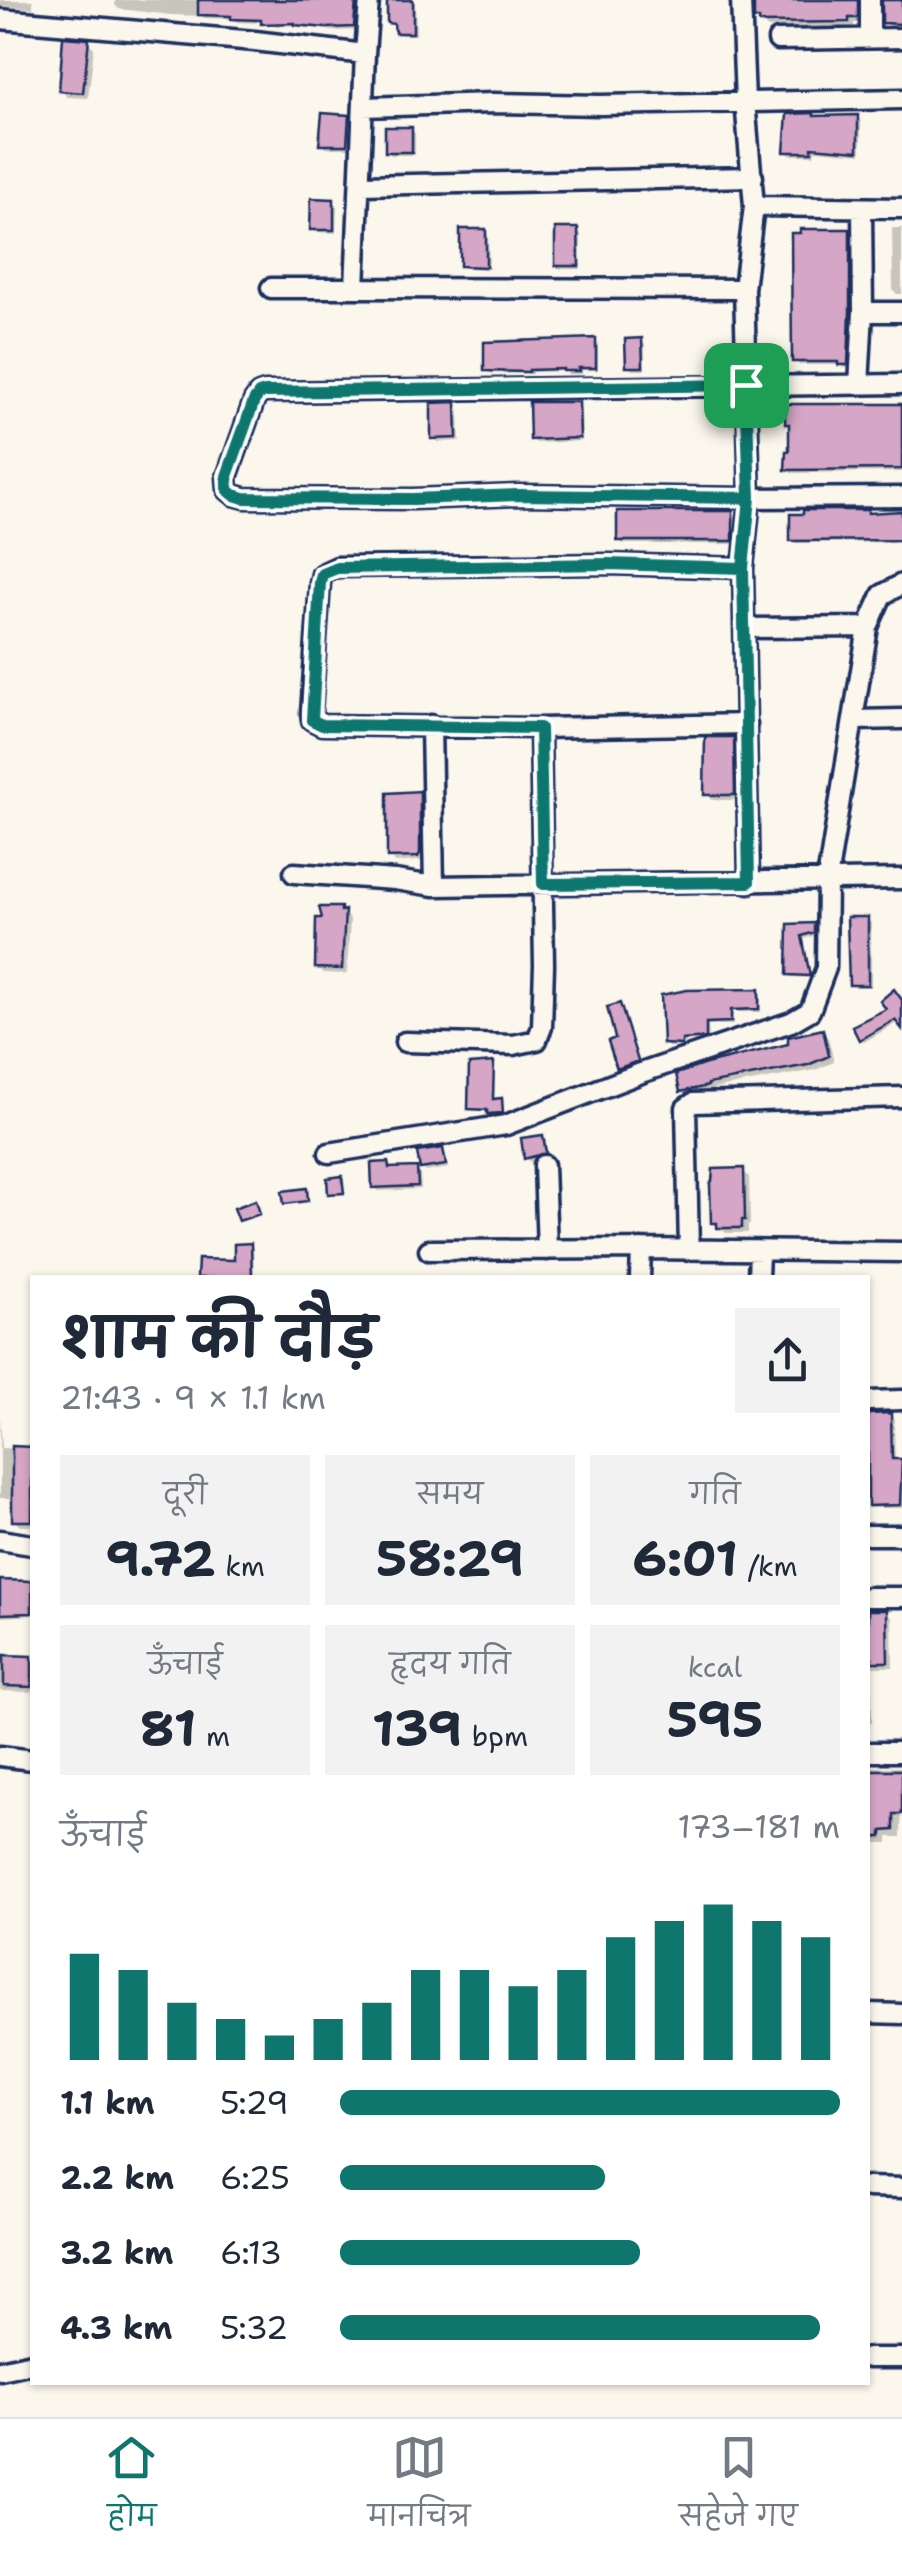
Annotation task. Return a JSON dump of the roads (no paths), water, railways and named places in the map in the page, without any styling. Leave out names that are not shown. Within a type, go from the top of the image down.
[{"type":"street","points":[[355,288],[369,0]]},
{"type":"street","points":[[740,0],[754,206],[744,289],[750,498],[743,568],[749,882]]},
{"type":"street","points":[[870,0],[870,38]]},
{"type":"street","points":[[0,19],[365,54]]},
{"type":"street","points":[[778,40],[902,38]]},
{"type":"street","points":[[363,107],[902,99]]},
{"type":"street","points":[[362,186],[753,177]]},
{"type":"street","points":[[754,206],[902,208]]},
{"type":"street","points":[[860,385],[862,209]]},
{"type":"street","points":[[270,288],[744,289]]},
{"type":"street","points":[[863,312],[902,312]]},
{"type":"street","points":[[902,384],[265,392],[254,401],[227,476],[228,490],[244,498],[902,497]]},
{"type":"street","points":[[743,568],[608,564],[337,568],[322,574],[320,583],[312,720],[322,725],[540,728],[748,724]]},
{"type":"street","points":[[329,1153],[506,1124],[791,1022],[810,1011],[826,968],[827,880],[868,626],[882,595],[902,584]]},
{"type":"street","points":[[746,628],[868,626]]},
{"type":"street","points":[[855,720],[902,718]]},
{"type":"street","points":[[431,725],[434,886]]},
{"type":"street","points":[[405,1042],[513,1045],[537,1040],[542,1027],[544,981],[540,728]]},
{"type":"street","points":[[294,873],[434,886],[902,879]]},
{"type":"street","points":[[689,1250],[686,1108],[693,1103],[902,1097]]},
{"type":"street","points":[[544,1164],[547,1250]]},
{"type":"street","points":[[640,1275],[641,1249]]},
{"type":"street","points":[[429,1250],[902,1252]]},
{"type":"street","points":[[758,1275],[759,1252]]},
{"type":"street","points":[[870,1401],[902,1400]]},
{"type":"street","points":[[870,1536],[902,1535]]},
{"type":"street","points":[[0,1540],[30,1545]]},
{"type":"street","points":[[870,1597],[902,1597]]},
{"type":"street","points":[[870,1752],[902,1752]]},
{"type":"street","points":[[0,1756],[30,1760]]},
{"type":"street","points":[[870,2012],[902,2014]]},
{"type":"street","points":[[870,2187],[902,2188]]},
{"type":"street","points":[[870,2358],[902,2358]]},
{"type":"street","points":[[0,2370],[30,2364]]}]
